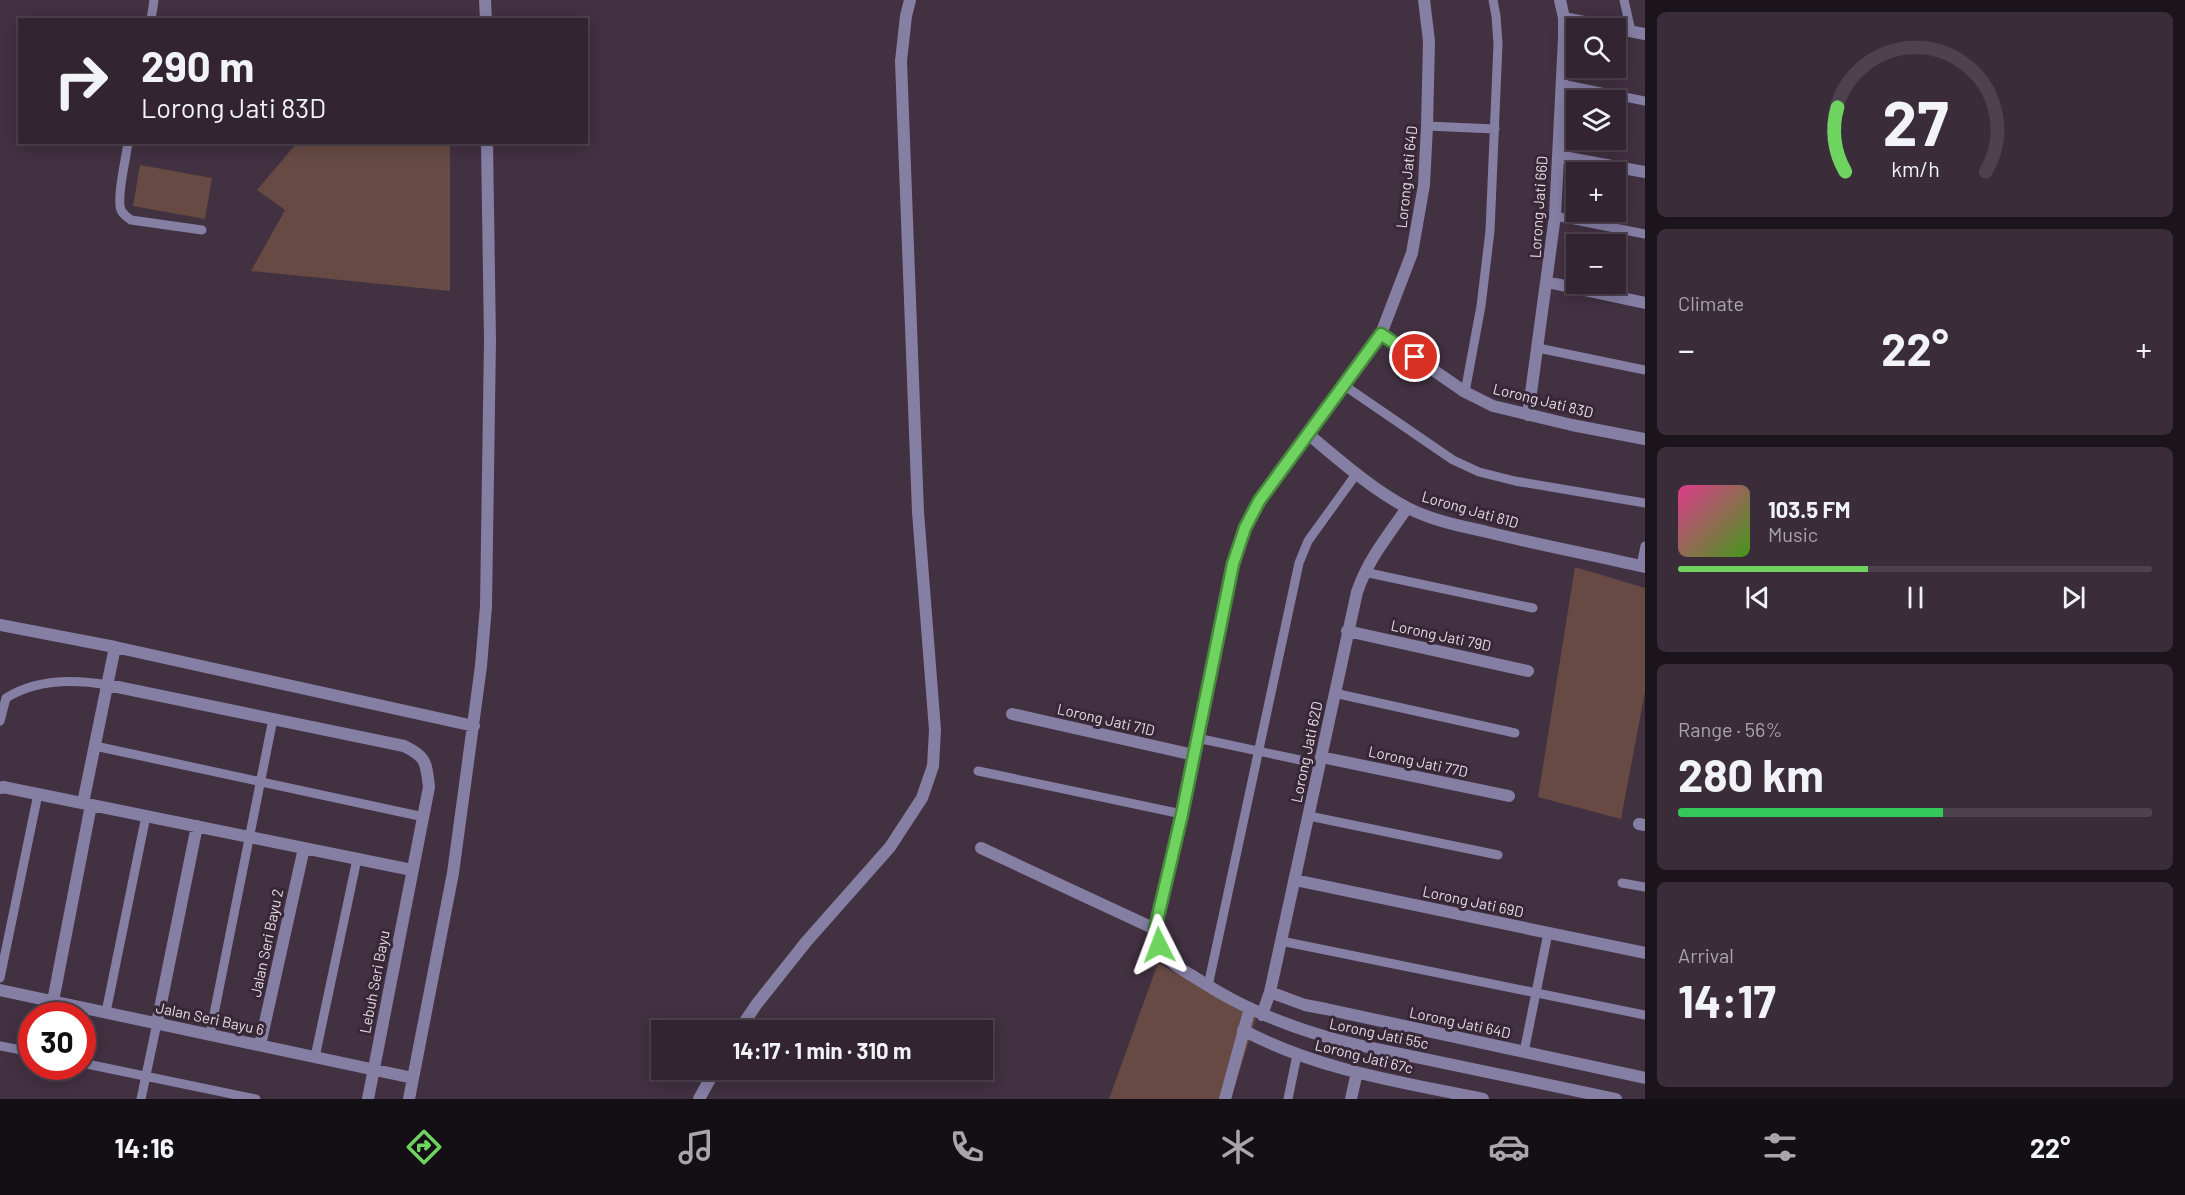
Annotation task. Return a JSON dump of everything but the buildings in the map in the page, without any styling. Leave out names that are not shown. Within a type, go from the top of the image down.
[{"type":"street","points":[[485,0],[486,18]]},
{"type":"street","points":[[746,1020],[806,942],[890,847],[922,798],[933,766],[935,730],[918,501],[902,92],[902,40],[910,0]]},
{"type":"street","name":"Lorong Jati 64D","points":[[1159,945],[1155,929],[1182,814],[1233,564],[1245,528],[1259,501],[1381,334],[1412,253],[1424,185],[1427,126],[1429,41],[1424,0]]},
{"type":"street","name":"Lorong Jati 66D","points":[[1528,415],[1555,216],[1564,18],[1560,0]]},
{"type":"street","points":[[1564,18],[1645,34]]},
{"type":"street","points":[[409,1099],[453,873],[474,726],[486,606],[490,340],[487,144]]},
{"type":"street","points":[[1558,156],[1645,172]]},
{"type":"street","points":[[1547,282],[1645,303]]},
{"type":"street","name":"Lorong Jati 83D","points":[[1381,334],[1465,392],[1492,406],[1645,440]]},
{"type":"street","name":"Lorong Jati 81D","points":[[1308,435],[1356,473],[1407,508],[1432,518],[1643,566]]},
{"type":"street","name":"Lorong Jati 62D","points":[[1262,1015],[1270,992],[1295,880],[1347,631],[1364,572],[1407,508]]},
{"type":"street","points":[[0,625],[115,647],[474,726]]},
{"type":"street","name":"Lorong Jati 79D","points":[[1347,631],[1528,671]]},
{"type":"street","points":[[53,1001],[95,746],[115,647]]},
{"type":"street","points":[[108,685],[273,719]]},
{"type":"street","name":"Lorong Jati 71D","points":[[1012,714],[1194,755]]},
{"type":"street","name":"Lebuh Seri Bayu","points":[[273,719],[404,746],[420,753],[427,767],[429,787],[424,816],[368,1099]]},
{"type":"street","name":"Lorong Jati 77D","points":[[1320,761],[1509,796]]},
{"type":"street","points":[[0,788],[412,870]]},
{"type":"street","points":[[157,1023],[197,826]]},
{"type":"street","name":"Jalan Seri Bayu 2","points":[[260,1045],[304,848]]},
{"type":"street","points":[[981,848],[1155,929]]},
{"type":"street","name":"Lorong Jati 69D","points":[[1295,880],[1645,953]]},
{"type":"street","name":"Lorong Jati 55c","points":[[1159,945],[1174,964],[1208,986],[1262,1015],[1319,1036],[1616,1099]]},
{"type":"street","name":"Jalan Seri Bayu 6","points":[[0,990],[413,1078]]},
{"type":"street","name":"Lorong Jati 64D","points":[[1270,992],[1305,1005],[1645,1078]]},
{"type":"street","points":[[1225,1099],[1250,1008]]},
{"type":"street","name":"Lorong Jati 67c","points":[[1243,1030],[1271,1046],[1297,1055],[1357,1072],[1483,1099]]},
{"type":"street","points":[[1351,1099],[1357,1072]]},
{"type":"street","points":[[699,1099],[709,1080]]},
{"type":"lane","points":[[151,18],[154,0]]},
{"type":"lane","points":[[1465,392],[1490,231],[1498,44],[1496,16],[1492,0]]},
{"type":"lane","points":[[1624,0],[1631,31]]},
{"type":"lane","points":[[1562,84],[1645,101]]},
{"type":"lane","points":[[1427,126],[1495,129]]},
{"type":"lane","points":[[128,144],[119,207],[123,214],[131,220],[202,230]]},
{"type":"lane","points":[[1555,216],[1645,234]]},
{"type":"lane","points":[[1538,348],[1645,370]]},
{"type":"lane","points":[[1345,386],[1453,459],[1479,472],[1515,481],[1645,503]]},
{"type":"lane","points":[[1208,986],[1299,563],[1308,541],[1356,473]]},
{"type":"lane","points":[[1643,566],[1645,546]]},
{"type":"lane","points":[[1364,572],[1533,608]]},
{"type":"lane","points":[[0,721],[6,698],[17,691],[46,683],[70,681],[108,685]]},
{"type":"lane","points":[[1334,693],[1515,733]]},
{"type":"lane","points":[[210,1034],[273,719]]},
{"type":"lane","points":[[1197,738],[1320,761]]},
{"type":"lane","points":[[95,746],[424,816]]},
{"type":"lane","points":[[978,771],[1182,814]]},
{"type":"lane","points":[[0,978],[38,794]]},
{"type":"lane","points":[[105,1012],[146,816]]},
{"type":"lane","points":[[1309,816],[1498,855]]},
{"type":"lane","points":[[315,1057],[357,859]]},
{"type":"lane","points":[[1622,883],[1645,887]]},
{"type":"lane","points":[[1524,1052],[1548,933]]},
{"type":"lane","points":[[1281,941],[1645,1015]]},
{"type":"lane","points":[[141,1099],[157,1023]]},
{"type":"lane","points":[[0,1046],[18,1049]]},
{"type":"lane","points":[[1288,1099],[1297,1055]]},
{"type":"lane","points":[[96,1066],[256,1099]]},
{"type":"shaded area","points":[[296,144],[450,144],[450,291],[251,271],[285,210],[257,190]]},
{"type":"shaded area","points":[[140,165],[212,178],[205,219],[133,206]]},
{"type":"shaded area","points":[[1575,567],[1645,588],[1645,692],[1621,819],[1538,797]]},
{"type":"shaded area","points":[[1158,963],[1256,1018],[1231,1099],[1109,1099]]},
{"type":"route","points":[[1159,945],[1155,929],[1182,814],[1220,620],[1233,564],[1245,528],[1259,501],[1381,334],[1415,357]]}]
